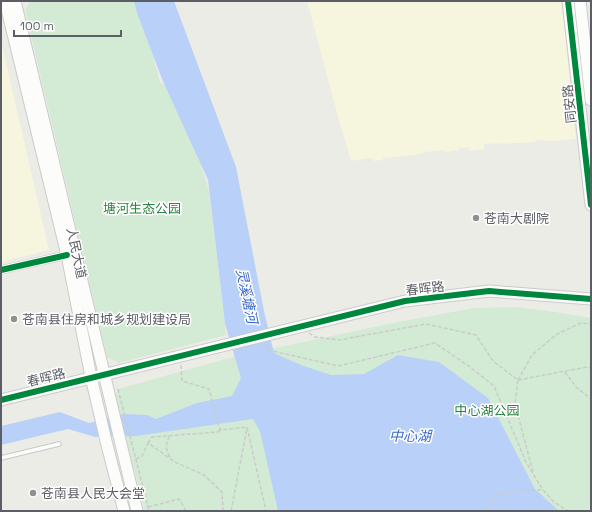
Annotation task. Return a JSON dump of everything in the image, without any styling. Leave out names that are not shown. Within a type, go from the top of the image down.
[{"type":"main road","name":"人民大道","points":[[5,1],[97,376],[137,511]]},
{"type":"main road","name":"人民大道","points":[[15,1],[97,376],[106,441],[124,511]]},
{"type":"main road","name":"同安路","points":[[568,1],[588,155],[591,204]]},
{"type":"main road","name":"同安路","points":[[580,1],[591,100]]},
{"type":"main road","name":"春晖路","points":[[1,400],[405,301],[489,291],[591,299]]},
{"type":"street","points":[[1,270],[67,255]]},
{"type":"lane","points":[[1,458],[59,444]]},
{"type":"path","points":[[534,474],[515,404],[518,380],[532,355],[557,334],[582,323],[591,324]]},
{"type":"path","points":[[296,327],[315,337],[339,340],[426,324],[476,335],[493,361],[518,380],[587,367],[591,368]]},
{"type":"path","points":[[265,335],[268,350],[338,366],[435,344],[470,367],[494,386],[526,462],[543,490],[554,502],[568,511]]},
{"type":"path","points":[[180,356],[182,381],[209,389],[220,430]]},
{"type":"path","points":[[564,371],[576,387],[591,399]]},
{"type":"path","points":[[118,389],[149,511]]},
{"type":"path","points":[[136,459],[142,456],[148,442],[152,437],[218,432],[220,430],[247,427]]},
{"type":"path","points":[[231,511],[247,427]]},
{"type":"path","points":[[247,427],[266,511]]},
{"type":"path","points":[[169,436],[166,447],[170,458]]},
{"type":"path","points":[[148,442],[175,462],[204,474],[222,492],[223,511]]},
{"type":"path","points":[[486,511],[497,494],[522,490],[543,490]]},
{"type":"path","points":[[148,508],[179,499],[186,511]]},
{"type":"shaded area","points":[[307,1],[562,1],[576,139],[552,141],[539,140],[534,142],[508,144],[484,144],[484,149],[469,151],[468,147],[446,152],[443,150],[425,152],[417,155],[383,158],[383,160],[373,161],[372,158],[351,161]]},
{"type":"shaded area","points":[[1,41],[49,250],[1,262]]},
{"type":"green space","name":"塘河生态公园","points":[[30,1],[139,1],[160,83],[176,87],[209,191],[226,335],[119,363],[107,357],[25,10]]},
{"type":"green space","name":"中心湖公园","points":[[517,307],[591,318],[591,511],[145,511],[115,397],[118,389],[233,357],[398,322],[474,308]]},
{"type":"water","points":[[134,1],[174,1],[236,167],[264,311],[274,353],[301,365],[331,375],[364,374],[398,355],[439,362],[488,398],[535,489],[559,511],[278,511],[260,431],[253,419],[136,436],[95,437],[68,429],[1,445],[1,426],[60,412],[89,423],[124,414],[147,415],[156,419],[197,403],[232,396],[241,378],[225,324],[208,180],[162,79],[137,13]]},
{"type":"cycle path","points":[[568,1],[591,205]]},
{"type":"cycle path","points":[[1,270],[67,255]]},
{"type":"cycle path","points":[[1,400],[405,301],[489,291],[591,299]]},
{"type":"place","name":"苍南大剧院","points":[[476,218]]},
{"type":"place","name":"苍南县住房和城乡规划建设局","points":[[14,319]]},
{"type":"place","name":"苍南县人民大会堂","points":[[33,493]]},
{"type":"water label","name":"灵溪塘河","points":[[247,296]]},
{"type":"water label","name":"中心湖","points":[[410,436]]}]
